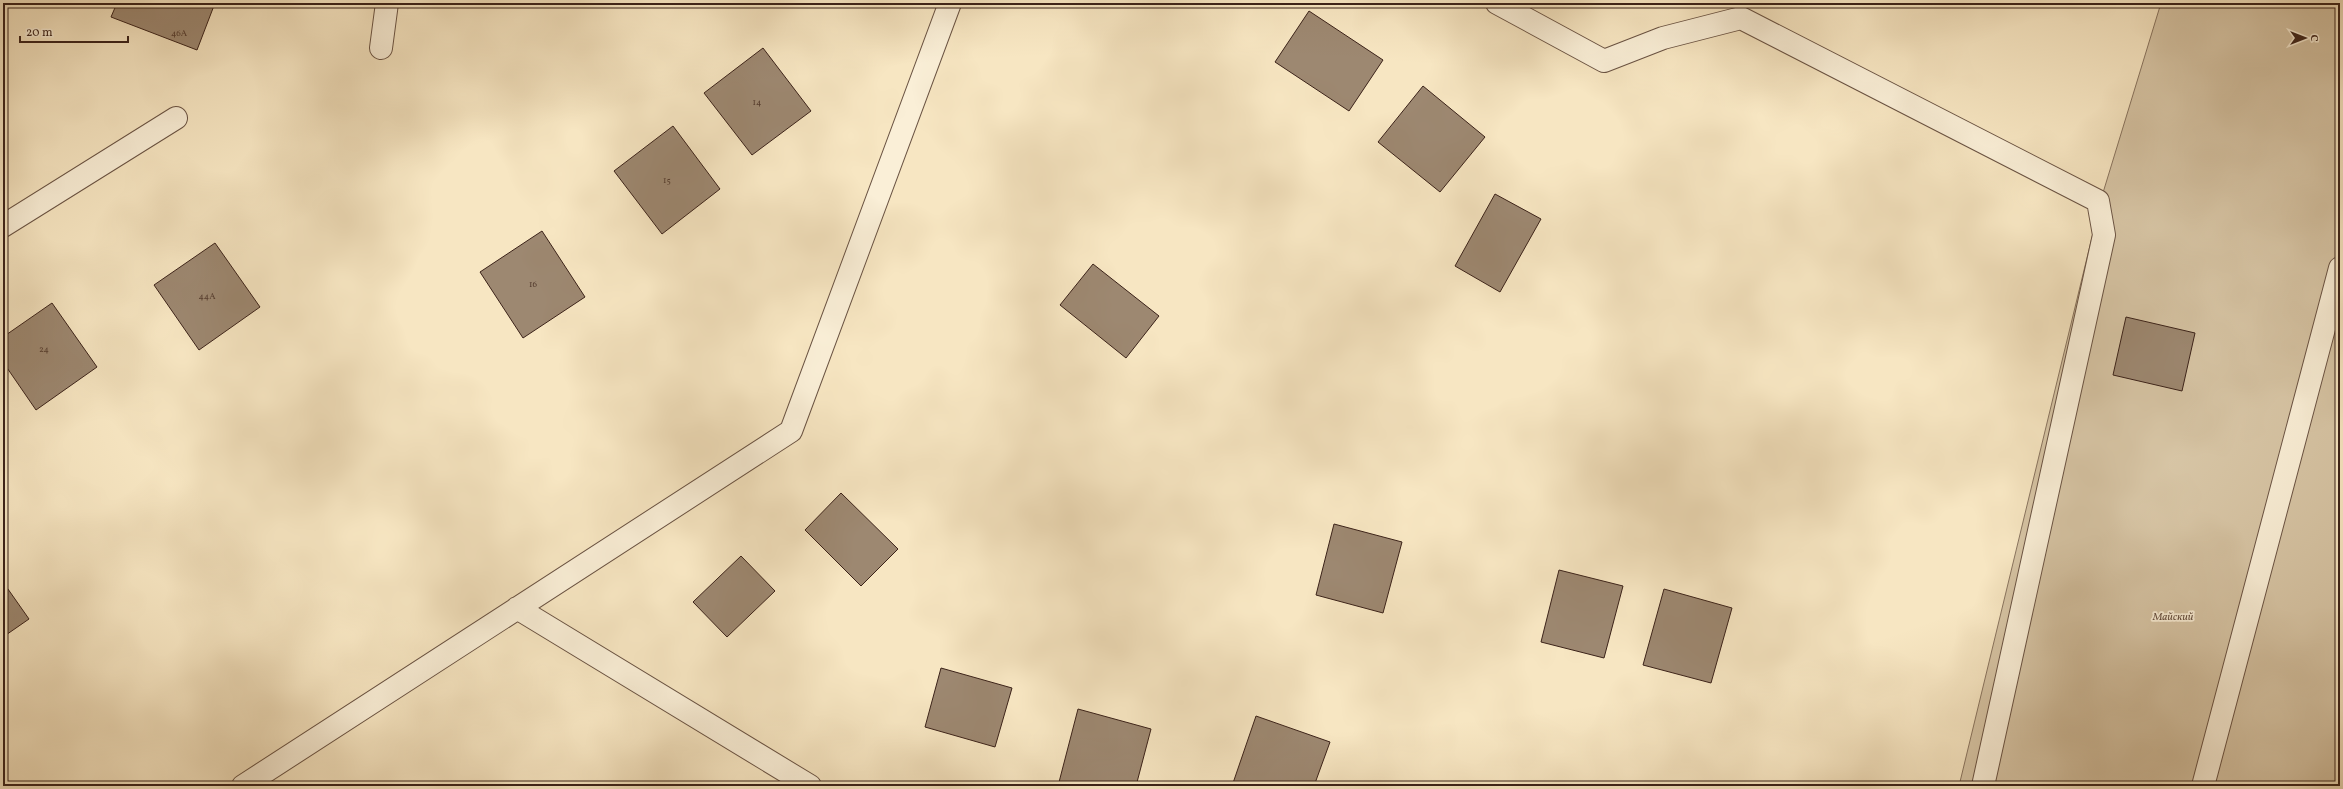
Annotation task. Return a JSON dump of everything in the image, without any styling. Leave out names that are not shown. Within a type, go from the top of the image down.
[{"type":"lane","points":[[381,48],[387,3]]},
{"type":"lane","points":[[243,786],[791,431],[950,3]]},
{"type":"lane","points":[[1497,3],[1604,61],[1663,38],[1741,18],[2098,201],[2104,235],[1983,786]]},
{"type":"lane","points":[[3,226],[176,118]]},
{"type":"lane","points":[[2203,786],[2340,268]]},
{"type":"lane","points":[[517,608],[810,786]]},
{"type":"green space","name":"Майский","points":[[2161,3],[2340,3],[2340,786],[1959,786],[2102,196]]},
{"type":"building","points":[[117,3],[215,3],[197,50],[111,17]]},
{"type":"building","points":[[1309,11],[1383,60],[1349,111],[1275,62]]},
{"type":"building","points":[[763,48],[811,111],[752,155],[704,93]]},
{"type":"building","points":[[1423,86],[1485,137],[1440,192],[1378,142]]},
{"type":"building","points":[[673,126],[720,189],[662,234],[614,171]]},
{"type":"building","points":[[1495,194],[1541,219],[1500,292],[1455,266]]},
{"type":"building","points":[[542,231],[585,297],[523,338],[480,272]]},
{"type":"building","points":[[215,243],[260,307],[199,350],[154,285]]},
{"type":"building","points":[[1093,264],[1159,316],[1126,358],[1060,305]]},
{"type":"building","points":[[52,303],[97,367],[36,410],[3,362],[3,337]]},
{"type":"building","points":[[2126,317],[2195,333],[2182,391],[2113,375]]},
{"type":"building","points":[[841,493],[898,549],[861,586],[805,530]]},
{"type":"building","points":[[1334,524],[1402,542],[1383,613],[1316,595]]},
{"type":"building","points":[[741,556],[775,591],[727,637],[693,602]]},
{"type":"building","points":[[1559,570],[1623,586],[1604,658],[1541,642]]},
{"type":"building","points":[[3,582],[29,619],[3,637]]},
{"type":"building","points":[[1664,589],[1732,608],[1711,683],[1643,665]]},
{"type":"building","points":[[941,668],[1012,688],[995,747],[925,727]]},
{"type":"building","points":[[1078,709],[1151,729],[1136,786],[1058,786]]},
{"type":"building","points":[[1256,716],[1330,742],[1314,786],[1232,786]]}]
